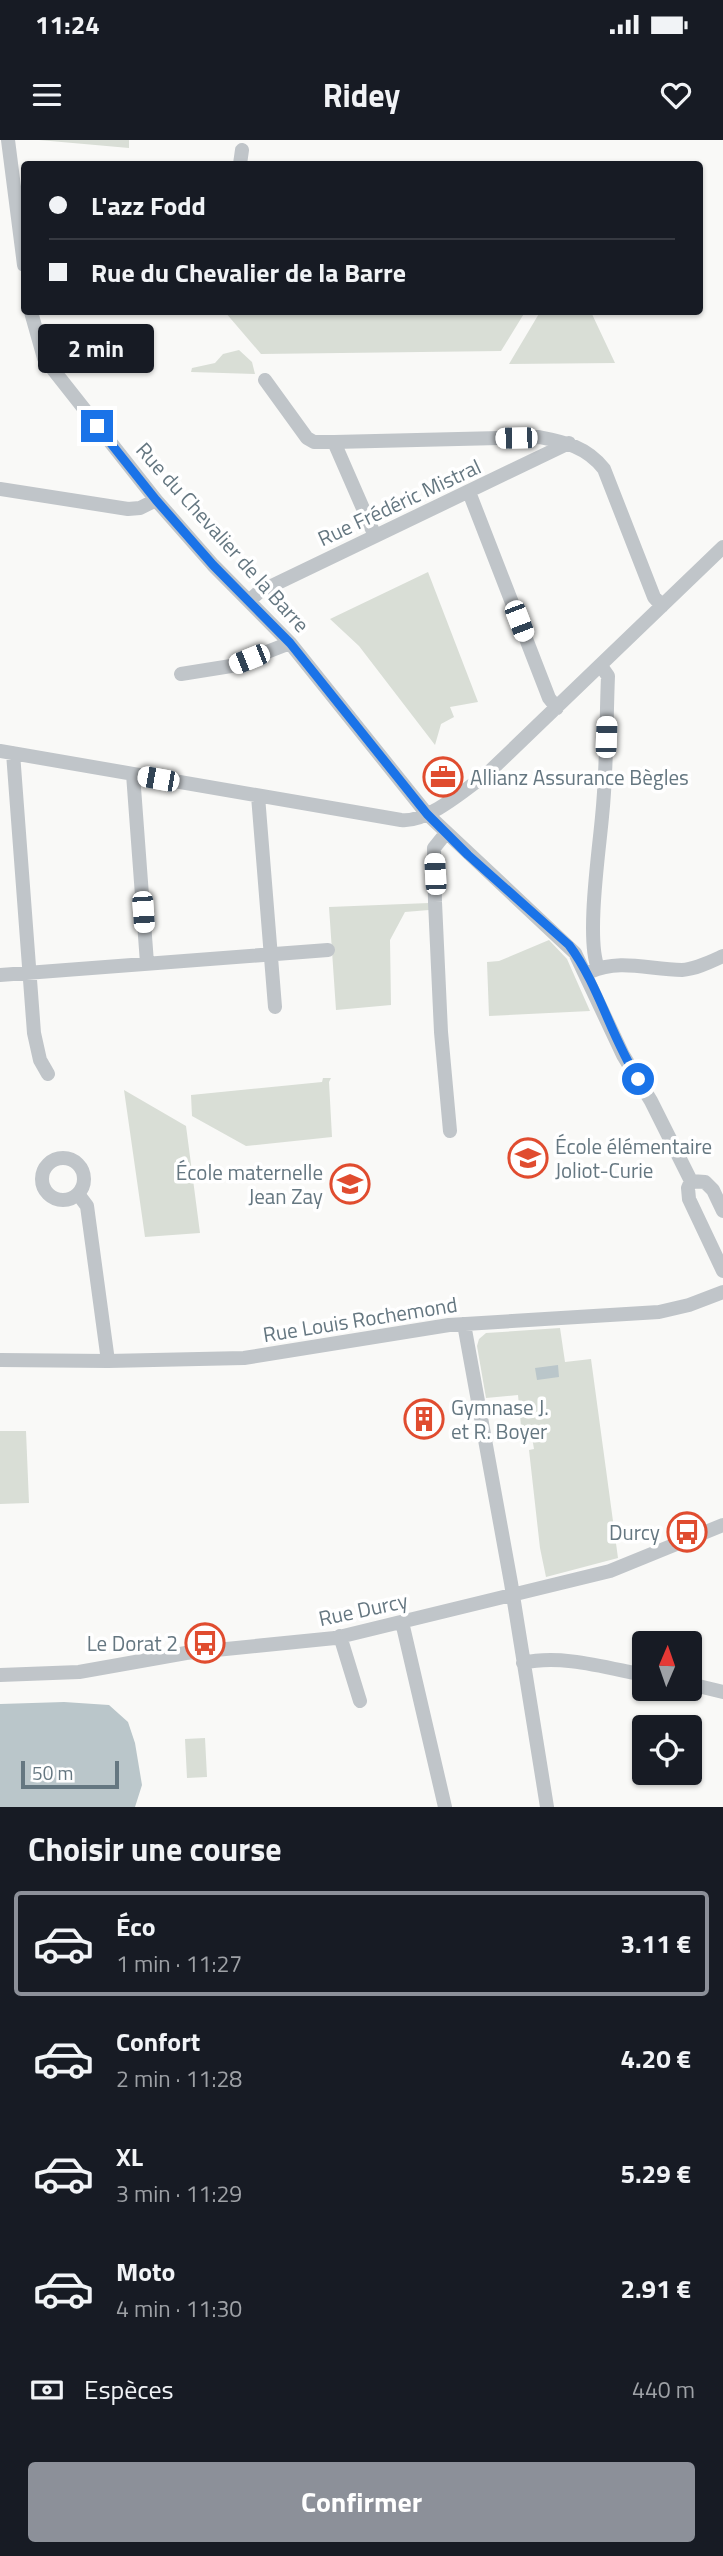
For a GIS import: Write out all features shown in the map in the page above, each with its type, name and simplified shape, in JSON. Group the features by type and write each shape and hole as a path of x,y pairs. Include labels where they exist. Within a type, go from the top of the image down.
{"street":[{"path":"8,140 19,181 21,213"},
{"name":"Rue du Chevalier de la Barre","path":"33,315 44,358 156,500 213,565 290,643 427,814 569,945 592,971"},
{"path":"265,380 307,438 314,442 539,437 569,443 596,459 604,469 654,597 662,606"},
{"path":"334,442 375,536"},
{"name":"Rue Frédéric Mistral","path":"249,601 259,592 569,443"},
{"path":"0,489 128,509 140,508 156,500"},
{"path":"469,492 549,698 557,708"},
{"path":"48,1074 40,1060 34,1033 7,752 401,820 414,820 488,773 723,547"},
{"path":"181,674 231,666 290,643"},
{"path":"601,666 608,676 592,971 623,1055 651,1101 691,1181 688,1188 689,1199 723,1270"},
{"path":"134,774 147,963"},
{"path":"258,796 275,1007"},
{"path":"446,832 435,848 435,902 441,1032 450,1131"},
{"path":"0,975 328,950"},
{"path":"592,971 614,964 682,970 695,968 723,956"},
{"path":"691,1181 705,1182 713,1189 723,1211"},
{"path":"78,1194 87,1206 108,1361"},
{"name":"Rue Louis Rochemond","path":"0,1360 244,1358 464,1324 659,1312 689,1306 723,1292"},
{"path":"464,1324 547,1807"},
{"name":"Rue Durcy","path":"0,1675 79,1672 161,1657 296,1644 341,1636 610,1572 723,1525"},
{"path":"402,1622 445,1807"},
{"path":"341,1636 360,1701"},
{"path":"523,1663 534,1660 572,1662 632,1673"},
{"path":"702,1687 723,1692"}],"shaded area":[{"path":"39,140 129,140 129,148"},
{"path":"228,315 523,315 501,351 261,354"},
{"path":"538,315 592,315 615,363 509,364"},
{"path":"239,350 252,362 255,374 191,372 192,368 215,363 223,354"},
{"path":"428,572 478,702 450,707 454,717 441,724 435,745 359,646 330,619"},
{"path":"429,903 429,910 405,912 390,940 391,1005 336,1010 329,907"},
{"path":"549,940 567,959 590,1011 489,1016 487,962 499,961"},
{"path":"323,1078 331,1078 332,1137 246,1146 192,1116 191,1095 322,1082"},
{"path":"124,1090 186,1126 200,1233 145,1237"},
{"path":"560,1328 565,1362 591,1359 618,1558 546,1577 529,1450 534,1449 530,1426 521,1426 518,1395 486,1398 477,1346 479,1339 486,1333"},
{"path":"558,1365 559,1377 537,1380 535,1368"},
{"path":"0,1431 26,1431 29,1503 0,1504"},
{"path":"64,1702 109,1705 128,1722 135,1743 142,1785 135,1807 0,1807 0,1704"},
{"path":"205,1738 207,1777 187,1778 185,1739"}],"place":[{"name":"Allianz Assurance Bègles","path":"443,777"},
{"name":"École élémentaire Joliot-Curie","path":"528,1158"},
{"name":"École maternelle Jean Zay","path":"350,1184"},
{"name":"Gymnase J. et R. Boyer","path":"424,1419"},
{"name":"Durcy","path":"687,1532"},
{"name":"Le Dorat 2","path":"205,1643"}],"route":[{"path":"97,426 156,500 213,565 290,643 427,814 468,855 569,945 580,961 623,1055 638,1079"}]}
